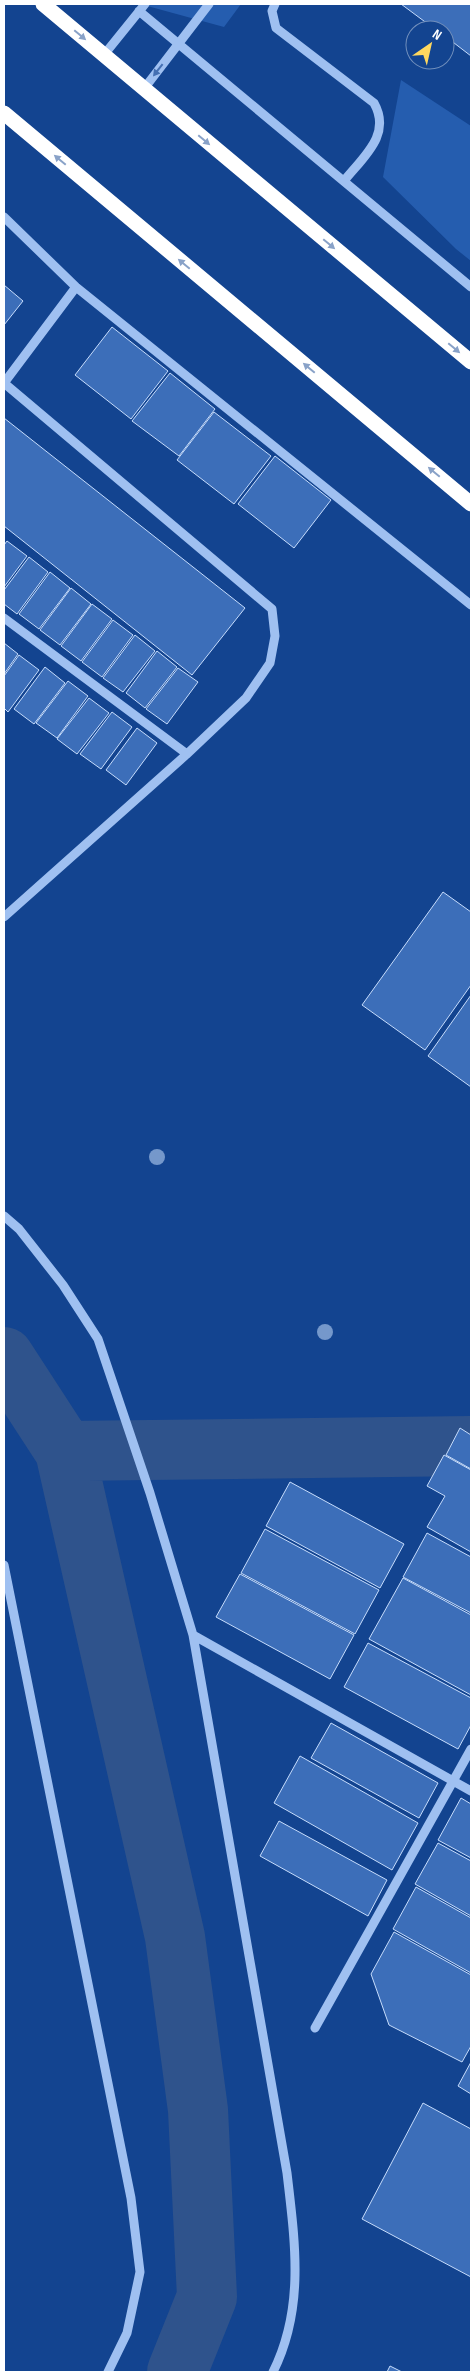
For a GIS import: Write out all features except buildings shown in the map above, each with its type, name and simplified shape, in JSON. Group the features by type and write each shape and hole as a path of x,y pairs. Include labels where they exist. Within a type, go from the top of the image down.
{"highway":[{"path":"43,4 143,90 471,362"},
{"path":"4,113 471,504"}],"street":[{"path":"143,90 209,4"},
{"path":"275,4 272,11 276,28 374,103 381,115 381,128 376,140 344,181"},
{"path":"103,56 142,8 178,44 471,287"},
{"path":"4,217 76,287 471,605"},
{"path":"4,917 187,754 246,698 270,663 275,636 272,609 4,383 76,287"},
{"path":"4,618 187,754"},
{"path":"4,1216 19,1229 63,1285 98,1339 150,1493 192,1636 287,2174 297,2257 293,2314 273,2372"},
{"path":"4,1565 131,2198 137,2244 140,2272 127,2333 108,2372"},
{"path":"192,1636 471,1791"},
{"path":"315,2028 471,1749"}],"shaded area":[{"path":"140,4 241,4 224,27"},
{"path":"401,80 471,126 471,261 456,249 383,177"}],"waterway":[{"path":"4,1357 65,1451 175,1937 198,2110 207,2297 177,2372"},
{"path":"65,1451 471,1446"}]}
